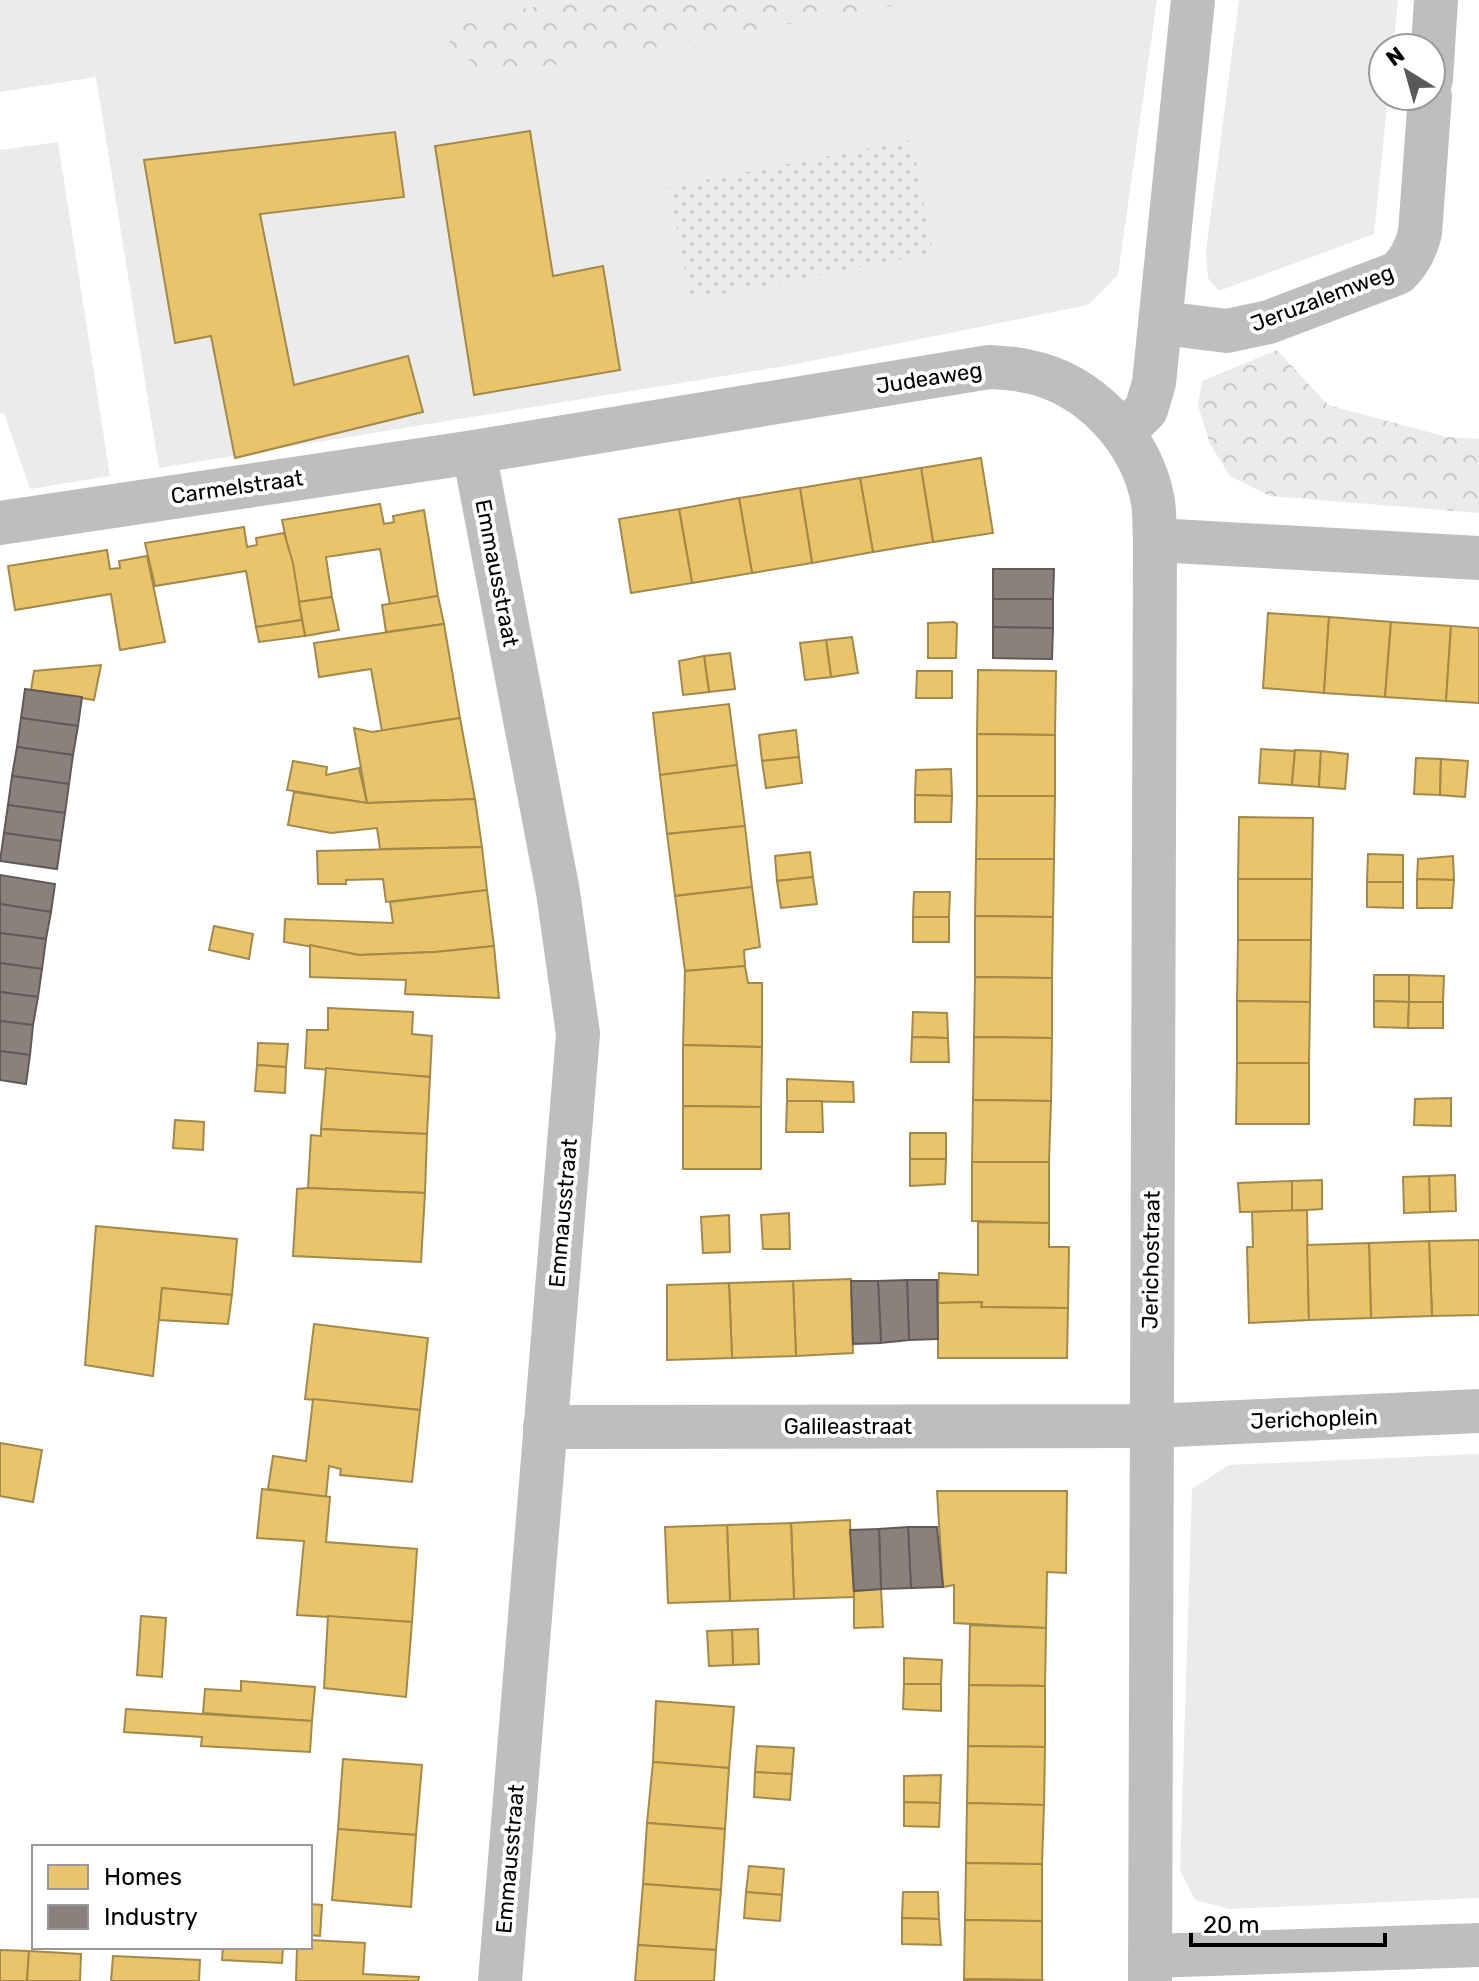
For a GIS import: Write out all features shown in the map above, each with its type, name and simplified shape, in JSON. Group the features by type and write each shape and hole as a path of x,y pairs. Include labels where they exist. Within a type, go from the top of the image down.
{"street":[{"path":"1123,432 1146,410 1154,383 1193,0"},
{"path":"1434,32 1436,0"},
{"name":"Jeruzalemweg","path":"1162,323 1227,331 1269,322 1398,273 1408,262 1420,233 1429,112"},
{"name":"Judeaweg","path":"474,452 989,367 1027,371 1064,384 1097,405 1123,432 1142,465 1153,502 1155,540"},
{"name":"Carmelstraat","path":"0,523 474,452"},
{"name":"Emmausstraat","path":"474,452 558,892 578,1034 500,1981"},
{"path":"1155,540 1479,558"},
{"name":"Jerichostraat","path":"1150,1968 1155,540"},
{"name":"Jerichoplein","path":"1150,1426 1479,1411"},
{"name":"Galileastraat","path":"545,1427 1150,1426"},
{"path":"1150,1968 1479,1945"}],"green space":[{"path":"0,0 573,0 461,20 451,27 500,75 924,0 1157,0 1118,275 1088,305 791,365 159,468 96,77 0,92"},
{"path":"573,0 924,0 500,75 476,67 450,43 451,27 460,20"},
{"path":"1239,0 1398,0 1395,32 1367,32 1367,112 1386,112 1374,234 1219,291 1208,278 1206,251"},
{"path":"912,140 933,253 691,300 669,187"},
{"path":"58,142 110,476 30,489 4,413 0,413 0,150"},
{"path":"1277,350 1328,405 1447,437 1479,439 1479,513 1270,496 1230,476 1210,444 1198,406 1202,381"},
{"path":"1479,1454 1479,1898 1229,1909 1195,1900 1180,1870 1192,1489 1229,1465"}],"building: Homes":[{"path":"530,131 553,276 603,266 620,370 474,395 435,146"},
{"path":"395,132 404,197 260,214 294,385 408,356 423,412 235,458 211,336 175,343 144,160"},
{"path":"981,458 993,533 933,542 921,468"},
{"path":"921,468 933,542 873,552 860,478"},
{"path":"860,478 873,552 812,563 800,488"},
{"path":"800,488 812,563 752,573 739,498"},
{"path":"739,498 752,573 692,583 679,509"},
{"path":"380,504 384,524 394,522 393,516 424,510 438,596 390,605 380,549 326,557 332,597 299,602 282,520"},
{"path":"679,509 692,583 631,593 619,519"},
{"path":"244,527 247,547 257,545 256,538 284,533 293,563 302,620 256,627 246,571 155,586 145,543"},
{"path":"107,550 110,569 120,568 119,561 147,556 165,642 120,650 111,594 15,610 8,566"},
{"path":"438,596 444,624 386,632 382,605"},
{"path":"332,597 339,630 305,636 299,602"},
{"path":"1268,613 1329,617 1324,693 1263,688"},
{"path":"1329,617 1391,622 1385,697 1324,693"},
{"path":"302,620 305,636 259,642 256,627"},
{"path":"1391,622 1451,626 1446,701 1385,697"},
{"path":"928,623 957,624 956,658 928,658"},
{"path":"444,624 460,718 382,731 371,669 319,677 314,643"},
{"path":"1451,626 1479,628 1479,703 1446,701"},
{"path":"852,637 858,673 831,677 826,640"},
{"path":"826,640 831,677 805,680 800,643"},
{"path":"730,653 735,689 709,692 704,656"},
{"path":"704,656 709,692 683,695 679,661"},
{"path":"101,665 94,700 31,690 34,671"},
{"path":"978,670 1056,671 1055,735 977,734"},
{"path":"917,671 952,671 952,698 916,698"},
{"path":"729,704 737,765 660,775 653,713"},
{"path":"460,718 475,799 367,803 354,728 372,732"},
{"path":"796,730 799,757 762,761 759,735"},
{"path":"977,734 1055,735 1055,796 977,796"},
{"path":"1261,749 1295,751 1292,785 1259,783"},
{"path":"1295,750 1321,751 1319,787 1292,785"},
{"path":"1321,751 1348,754 1345,789 1319,787"},
{"path":"799,757 802,783 766,788 762,761"},
{"path":"1416,758 1441,759 1440,795 1414,794"},
{"path":"1441,759 1468,761 1465,797 1440,795"},
{"path":"293,761 327,767 326,775 359,768 367,803 287,790"},
{"path":"737,765 745,826 667,834 660,775"},
{"path":"951,769 952,796 915,795 916,770"},
{"path":"294,792 367,803 475,799 482,847 380,849 377,828 331,833 288,825"},
{"path":"915,795 952,796 951,822 915,822"},
{"path":"977,796 1055,796 1054,859 976,859"},
{"path":"1239,817 1313,818 1312,879 1238,879"},
{"path":"745,826 752,887 675,896 667,834"},
{"path":"482,847 487,890 386,902 383,879 318,884 317,851"},
{"path":"810,852 813,877 777,881 775,856"},
{"path":"1368,854 1403,855 1403,882 1367,882"},
{"path":"1453,856 1454,880 1417,879 1418,859"},
{"path":"976,859 1054,859 1053,917 975,916"},
{"path":"813,877 817,904 781,908 777,881"},
{"path":"1238,879 1312,879 1311,940 1238,940"},
{"path":"1417,879 1454,880 1452,908 1417,908"},
{"path":"1367,882 1403,882 1403,908 1367,907"},
{"path":"752,887 760,947 744,950 745,966 685,971 675,896"},
{"path":"487,890 494,946 359,955 284,942 285,919 393,923 390,902"},
{"path":"914,892 950,892 949,917 913,917"},
{"path":"975,916 1053,917 1052,978 975,977"},
{"path":"913,917 949,917 949,942 913,942"},
{"path":"214,926 253,934 249,959 209,950"},
{"path":"1238,940 1311,940 1310,1002 1237,1001"},
{"path":"310,945 359,955 494,946 499,998 405,994 406,980 310,977"},
{"path":"745,966 748,983 762,983 762,1047 683,1045 685,971"},
{"path":"1374,975 1409,975 1409,1002 1374,1001"},
{"path":"1409,975 1444,976 1443,1002 1409,1002"},
{"path":"975,977 1052,978 1052,1038 974,1037"},
{"path":"1237,1001 1310,1002 1309,1063 1237,1063"},
{"path":"1374,1001 1409,1002 1408,1028 1374,1027"},
{"path":"1409,1002 1443,1002 1443,1028 1408,1028"},
{"path":"328,1008 413,1012 412,1034 432,1036 430,1077 305,1068 307,1030 328,1030"},
{"path":"913,1012 947,1013 948,1038 912,1037"},
{"path":"912,1037 948,1038 949,1062 911,1062"},
{"path":"974,1037 1052,1038 1051,1101 973,1100"},
{"path":"258,1043 288,1044 286,1067 257,1065"},
{"path":"683,1045 762,1047 761,1107 683,1106"},
{"path":"1237,1063 1309,1063 1309,1124 1236,1124"},
{"path":"257,1065 286,1067 285,1093 255,1091"},
{"path":"326,1068 430,1077 427,1134 321,1129"},
{"path":"787,1079 853,1082 854,1102 787,1101"},
{"path":"1451,1098 1451,1126 1414,1125 1415,1099"},
{"path":"973,1100 1051,1101 1049,1162 972,1162"},
{"path":"787,1101 822,1101 823,1132 786,1132"},
{"path":"683,1106 761,1107 761,1169 683,1169"},
{"path":"175,1120 204,1122 203,1150 173,1148"},
{"path":"321,1129 427,1134 425,1193 308,1188 311,1135 321,1136"},
{"path":"910,1133 946,1133 946,1159 910,1159"},
{"path":"910,1159 946,1159 945,1184 910,1186"},
{"path":"972,1162 1049,1162 1049,1223 972,1221"},
{"path":"1455,1175 1456,1211 1430,1212 1429,1176"},
{"path":"1429,1176 1430,1212 1404,1213 1403,1177"},
{"path":"1322,1180 1322,1209 1292,1211 1292,1181"},
{"path":"1292,1181 1292,1211 1240,1212 1238,1183"},
{"path":"297,1189 425,1193 421,1262 293,1256"},
{"path":"1307,1210 1309,1320 1249,1323 1247,1247 1253,1247 1252,1212"},
{"path":"789,1213 790,1249 763,1249 761,1215"},
{"path":"729,1215 730,1252 703,1253 701,1217"},
{"path":"978,1222 1049,1223 1049,1247 1069,1247 1068,1308 981,1307 982,1302 938,1303 939,1273 978,1275"},
{"path":"96,1226 237,1239 232,1295 162,1288 153,1376 85,1365"},
{"path":"1479,1240 1479,1315 1432,1316 1429,1241"},
{"path":"1429,1241 1432,1316 1371,1318 1369,1243"},
{"path":"1369,1243 1371,1318 1309,1320 1307,1245"},
{"path":"851,1279 853,1353 796,1356 793,1281"},
{"path":"793,1281 796,1356 732,1358 729,1283"},
{"path":"729,1283 732,1358 667,1360 667,1285"},
{"path":"162,1288 232,1295 228,1324 159,1320"},
{"path":"982,1302 981,1307 1068,1308 1067,1358 938,1358 938,1303"},
{"path":"314,1324 428,1338 420,1410 305,1399"},
{"path":"313,1399 420,1410 412,1482 340,1475 341,1469 329,1466 326,1497 268,1489 273,1456 306,1461"},
{"path":"0,1443 42,1450 33,1502 0,1496"},
{"path":"262,1489 330,1497 326,1542 417,1549 412,1622 297,1615 304,1541 257,1538"},
{"path":"937,1491 1067,1491 1066,1573 1047,1572 1046,1628 954,1623 954,1585 943,1587"},
{"path":"850,1520 854,1597 794,1599 791,1523"},
{"path":"791,1523 794,1599 730,1601 727,1525"},
{"path":"727,1525 730,1601 668,1603 665,1527"},
{"path":"881,1589 883,1627 854,1628 854,1591"},
{"path":"141,1616 166,1618 162,1677 137,1675"},
{"path":"328,1616 412,1622 406,1697 324,1688"},
{"path":"970,1625 1046,1628 1045,1686 969,1685"},
{"path":"758,1629 759,1664 733,1665 732,1630"},
{"path":"732,1630 733,1665 709,1666 707,1631"},
{"path":"904,1658 942,1660 941,1684 904,1684"},
{"path":"241,1681 315,1687 312,1721 203,1713 205,1689 241,1691"},
{"path":"904,1684 941,1684 941,1711 903,1709"},
{"path":"969,1685 1045,1686 1045,1747 968,1746"},
{"path":"656,1701 734,1707 729,1768 653,1762"},
{"path":"126,1709 312,1721 310,1752 201,1746 202,1737 124,1732"},
{"path":"757,1746 794,1748 792,1774 755,1772"},
{"path":"968,1746 1045,1747 1044,1805 967,1803"},
{"path":"343,1759 422,1765 416,1835 338,1829"},
{"path":"653,1762 729,1768 725,1829 647,1823"},
{"path":"755,1772 792,1774 790,1800 754,1797"},
{"path":"941,1775 940,1803 904,1802 904,1776"},
{"path":"904,1802 940,1803 939,1827 904,1826"},
{"path":"967,1803 1044,1805 1042,1864 966,1863"},
{"path":"647,1823 725,1829 721,1890 643,1884"},
{"path":"338,1829 416,1835 411,1907 332,1900"},
{"path":"966,1863 1042,1864 1042,1921 965,1920"},
{"path":"749,1866 784,1869 782,1895 746,1892"},
{"path":"643,1884 721,1890 716,1950 638,1945"},
{"path":"746,1892 782,1895 780,1921 744,1918"},
{"path":"903,1892 938,1892 939,1919 902,1918"},
{"path":"312,1904 322,1905 320,1936 312,1935"},
{"path":"902,1918 939,1919 941,1945 902,1944"},
{"path":"965,1920 1042,1921 1042,1980 964,1979"},
{"path":"312,1940 365,1943 363,1974 419,1977 418,1981 296,1981 297,1949 312,1949"},
{"path":"638,1945 716,1950 714,1981 635,1981"},
{"path":"223,1949 283,1949 282,1963 222,1960"},
{"path":"0,1950 29,1951 27,1981 0,1981"},
{"path":"29,1951 81,1954 80,1981 27,1981"},
{"path":"113,1956 200,1960 199,1981 111,1981"},
{"path":"964,1979 1042,1980 964,1981"}],"building: Industry":[{"path":"993,569 1054,569 1053,599 993,599"},
{"path":"993,599 1053,599 1053,628 993,627"},
{"path":"993,627 1053,628 1052,659 993,658"},
{"path":"25,689 82,697 78,726 21,718"},
{"path":"21,718 78,726 73,755 17,747"},
{"path":"17,747 73,755 69,784 12,776"},
{"path":"12,776 69,784 65,813 8,805"},
{"path":"8,805 65,813 61,841 4,833"},
{"path":"4,833 61,841 57,869 0,861"},
{"path":"0,875 55,884 51,912 0,904"},
{"path":"0,904 51,912 46,939 0,933"},
{"path":"0,933 46,939 42,969 0,963"},
{"path":"0,963 42,969 38,997 0,992"},
{"path":"0,992 38,997 33,1025 0,1021"},
{"path":"0,1021 33,1025 30,1055 0,1051"},
{"path":"0,1051 30,1055 26,1084 0,1080"},
{"path":"907,1280 937,1280 938,1339 909,1340"},
{"path":"907,1280 909,1340 881,1343 878,1281"},
{"path":"851,1281 878,1281 881,1343 853,1344"},
{"path":"908,1527 937,1527 943,1587 911,1588"},
{"path":"908,1527 911,1588 881,1589 879,1529"},
{"path":"879,1529 881,1589 854,1591 850,1530"}]}
